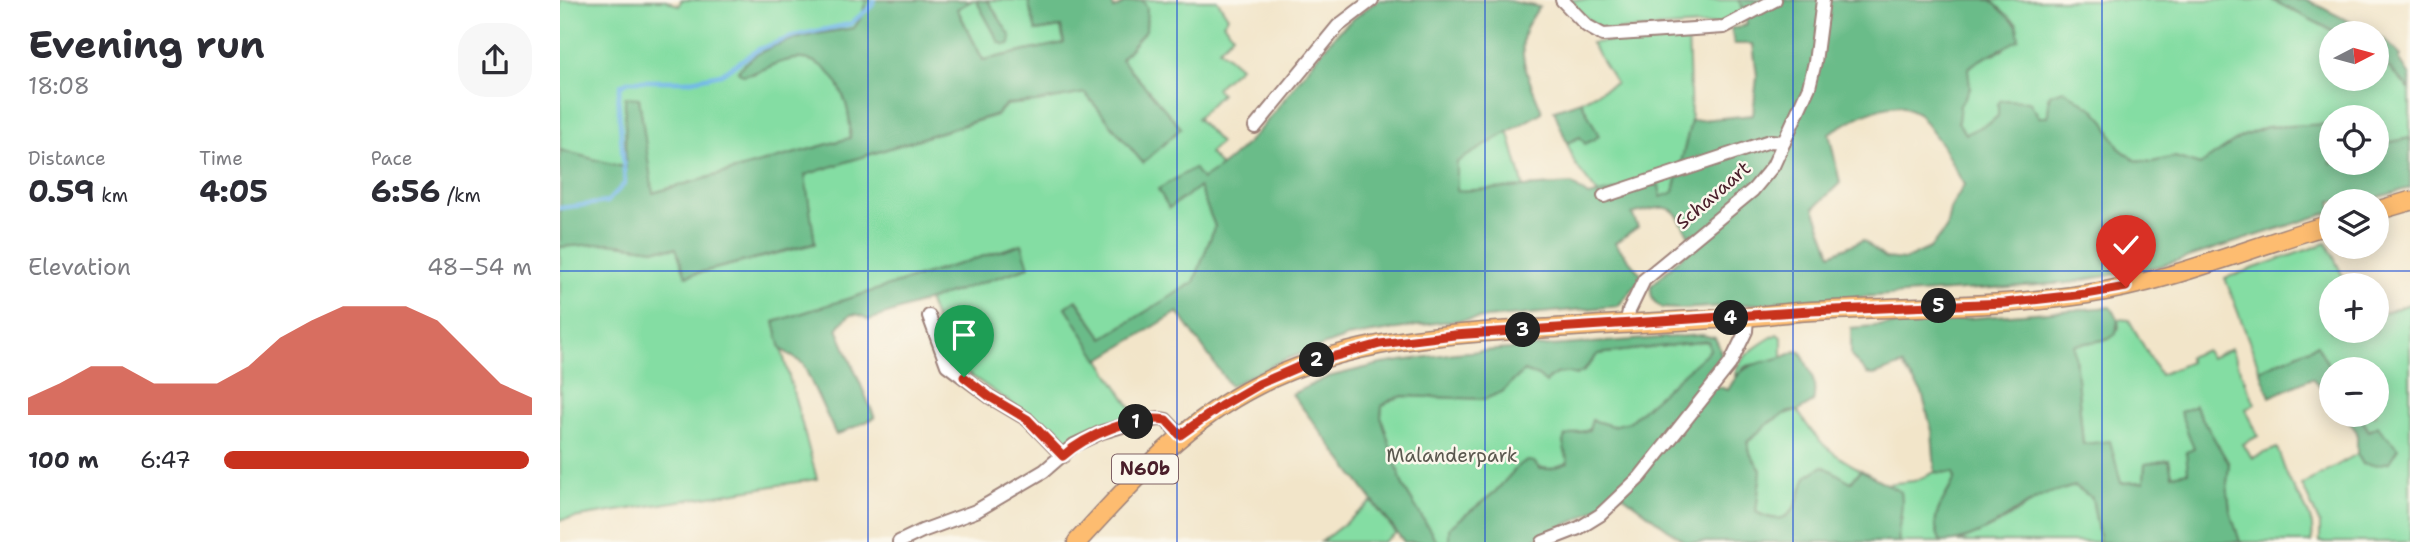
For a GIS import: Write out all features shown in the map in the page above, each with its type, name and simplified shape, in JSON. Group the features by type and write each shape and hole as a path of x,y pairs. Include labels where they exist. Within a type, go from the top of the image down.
{"main road":[{"path":"2389,207 2410,201"},
{"name":"N60b","path":"1077,542 1180,435 1221,406 1259,384 1340,353 1380,344 1454,335 1810,311 2005,303 2086,294 2155,279 2319,227"}],"street":[{"path":"1255,127 1338,26 1372,0"},
{"path":"1562,0 1587,26 1603,35 1724,27 1775,0"},
{"name":"Schavaart","path":"1626,324 1629,311 1644,280 1753,190 1773,166 1809,87 1823,0"},
{"path":"1604,196 1770,141 1784,142"},
{"path":"929,316 947,365 990,397 1027,419 1063,456"},
{"path":"1543,542 1578,528 1600,514 1640,477 1730,364 1746,331 1747,317"},
{"path":"899,542 976,512 1022,486 1074,446 1102,432 1151,418 1166,420 1180,435"}],"green space":[{"path":"560,0 666,0 679,6 681,0 866,0 862,16 854,28 816,34 760,53 753,74 794,59 813,61 824,68 833,77 845,100 850,138 652,193 639,98 625,98 626,168 560,150"},
{"path":"866,0 973,0 957,9 983,60 1064,43 1061,27 1036,31 1028,0 1111,0 1114,9 1125,3 1142,0 1147,7 1146,30 1121,59 1181,128 1143,163 1085,93 1036,102 1006,104 997,114 805,175 815,243 686,276 676,248 655,249 609,243 560,247 560,150 626,168 625,97 639,98 653,193 850,138 848,110 843,96 837,83 817,63 804,59 789,60 749,74 743,75 738,71 761,52 792,40 854,28 862,16"},
{"path":"976,0 999,42 1011,37 987,0 1028,0 1036,31 1061,27 1064,43 983,60 957,8"},
{"path":"976,0 988,1 1011,37 1010,44 999,42"},
{"path":"1142,0 1217,0 1228,17 1223,23 1233,35 1219,49 1240,67 1216,88 1221,94 1197,118 1220,143 1209,153 1222,168 1202,179 1194,168 1215,226 1194,282 1103,338 1077,300 1066,307 1137,417 1065,447 1037,421 953,363 928,300 1028,267 1021,245 774,322 817,479 560,520 560,247 609,243 655,249 676,248 686,276 815,244 804,175 997,115 1006,105 1085,93 1143,163 1181,128 1121,59 1146,30 1147,7"},
{"path":"1378,0 1505,0 1539,7 1525,31 1523,52 1527,72 1542,112 1457,162 1457,191 1572,184 1588,196 1649,184 1659,185 1661,197 1674,192 1691,121 1753,115 1757,76 1753,44 1734,44 1731,28 1747,24 1744,8 1738,0 1991,0 2017,25 2019,39 1968,68 1970,88 1960,105 1958,122 1966,134 1998,116 1998,104 2001,100 2029,101 2039,117 2047,117 2050,94 2064,90 2095,110 2104,120 2119,148 2135,160 2152,162 2175,157 2200,165 2241,137 2267,127 2319,125 2319,175 2389,175 2389,142 2410,138 2410,188 2389,194 2389,189 2319,189 2319,216 2160,266 2068,283 1680,309 1662,308 1656,304 1651,286 1694,245 1676,214 1666,208 1658,208 1632,214 1638,227 1615,243 1643,277 1618,306 1442,322 1347,337 1281,361 1230,386 1178,312 1099,360 1066,307 1076,300 1103,338 1194,282 1215,226 1199,187 1169,208 1158,189 1194,168 1202,179 1223,165 1260,129 1323,49 1354,18","holes":["1901,105 1918,113 1942,145 1964,185 1950,209 1946,229 1930,248 1904,260 1885,258 1863,240 1831,254 1814,208 1840,183 1829,133 1864,114"]},
{"path":"1566,0 1738,0 1745,12 1719,24 1602,31"},
{"path":"1991,0 2272,0 2319,24 2319,91 2389,91 2389,68 2410,90 2410,138 2389,142 2389,105 2319,105 2319,125 2266,127 2241,137 2200,165 2175,157 2152,162 2135,160 2119,148 2111,135 2048,98 2048,117 2039,117 2037,112 1998,104 1999,115 1966,134 1957,122 1960,105 1970,88 1967,68 1978,60 2003,50 2017,24"},
{"path":"2272,0 2307,0 2348,21 2319,21 2319,24"},
{"path":"1688,33 1691,121 1674,192 1661,198 1599,195 1575,164 1567,143 1580,137 1599,136 1581,101 1616,83 1591,43"},
{"path":"2389,44 2401,56 2399,59 2410,76 2410,90 2389,68"},
{"path":"1581,101 1599,136 1585,144 1580,137 1567,143 1554,110"},
{"path":"1508,130 1524,188 1456,191 1457,162"},
{"path":"1022,244 1029,267 869,320 855,314 844,320 837,329 875,418 836,435 803,364 781,349 774,322"},
{"path":"2319,246 2319,259 2335,259 2341,273 2319,273 2319,343 2389,343 2389,311 2410,304 2410,542 2320,542 2320,524 2302,485 2357,454 2363,464 2369,431 2366,427 2389,427 2389,357 2324,357 2316,345 2260,370 2225,278"},
{"path":"2110,307 2118,319 2116,334 2109,339 2074,345 2083,444 2110,441 2121,483 2144,482 2145,464 2169,460 2172,475 2188,472 2186,452 2194,449 2180,412 2195,406 2229,464 2227,484 2230,511 2240,542 2100,542 2092,498 2075,486 2038,498 1980,533 1955,541 1941,542 1937,533 1936,516 1955,478 1953,473 1935,472 1932,431 1922,393 1902,365 1874,375 1867,374 1851,356 1851,328"},
{"path":"2118,319 2129,320 2160,375 2190,362 2188,357 2206,350 2210,358 2231,349 2255,404 2246,409 2258,436 2243,444 2252,458 2277,448 2289,480 2310,517 2311,542 2240,542 2230,511 2227,484 2229,464 2195,406 2194,449 2189,472 2172,475 2169,460 2145,464 2144,482 2120,483 2083,444 2074,345 2109,339 2119,328"},
{"path":"1777,334 1782,338 1782,359 1746,366 1735,376 1736,369 1745,357"},
{"path":"1702,335 1715,338 1720,351 1721,362 1713,385 1728,390 1742,371 1750,366 1796,351 1801,352 1812,376 1813,402 1771,421 1747,442 1751,455 1761,470 1756,512 1778,519 1785,517 1796,505 1806,477 1823,466 1851,482 1861,470 1901,492 1899,542 1685,542 1621,494 1579,519 1527,542 1449,542 1449,528 1495,492 1520,464 1534,462 1540,469 1550,469 1568,463 1563,442 1565,436 1589,430 1592,420 1612,426 1629,422 1710,350 1708,341 1598,354 1582,372 1576,375 1559,373 1546,383 1538,376 1524,371 1502,392 1485,399 1403,396 1382,406 1381,417 1403,486 1437,542 1404,542 1292,394 1328,377 1381,364 1455,353"},
{"name":"Malanderpark","path":"1708,341 1711,350 1629,422 1612,426 1592,420 1589,430 1575,433 1563,442 1568,463 1550,469 1520,464 1495,492 1449,528 1449,542 1437,542 1403,486 1381,417 1382,406 1391,400 1403,396 1485,399 1502,392 1524,371 1547,375 1583,372 1598,354"},
{"path":"2317,345 2324,357 2319,357 2319,385 2312,378 2270,397 2260,370"},
{"path":"1798,411 1825,445 1861,470 1851,482 1830,470 1806,477 1791,512 1778,519 1768,517 1756,512 1761,470 1747,443 1776,418"},
{"path":"2353,427 2366,427 2369,431 2378,427 2398,448 2389,462 2363,464 2357,454 2357,432"},
{"path":"1935,472 1954,473 1955,478 1936,516 1937,533 1941,542 1899,542 1897,532 1902,518 1885,484 1914,481"},
{"path":"2075,486 2092,498 2100,542 1958,542 2000,523 2040,497"},
{"path":"1372,502 1396,533 1383,542 1321,542"}],"waterway":[{"path":"560,208 607,202 625,183 618,98 621,85 629,81 687,81 721,74 759,49 794,36 850,24 872,6 874,0"}],"route":[{"path":"964,377 990,397 1027,419 1063,456 1074,446 1102,432 1151,418 1166,420 1180,435 1221,406 1259,384 1303,365 1380,344 1454,335 1810,311 2005,303 2126,287"}]}
